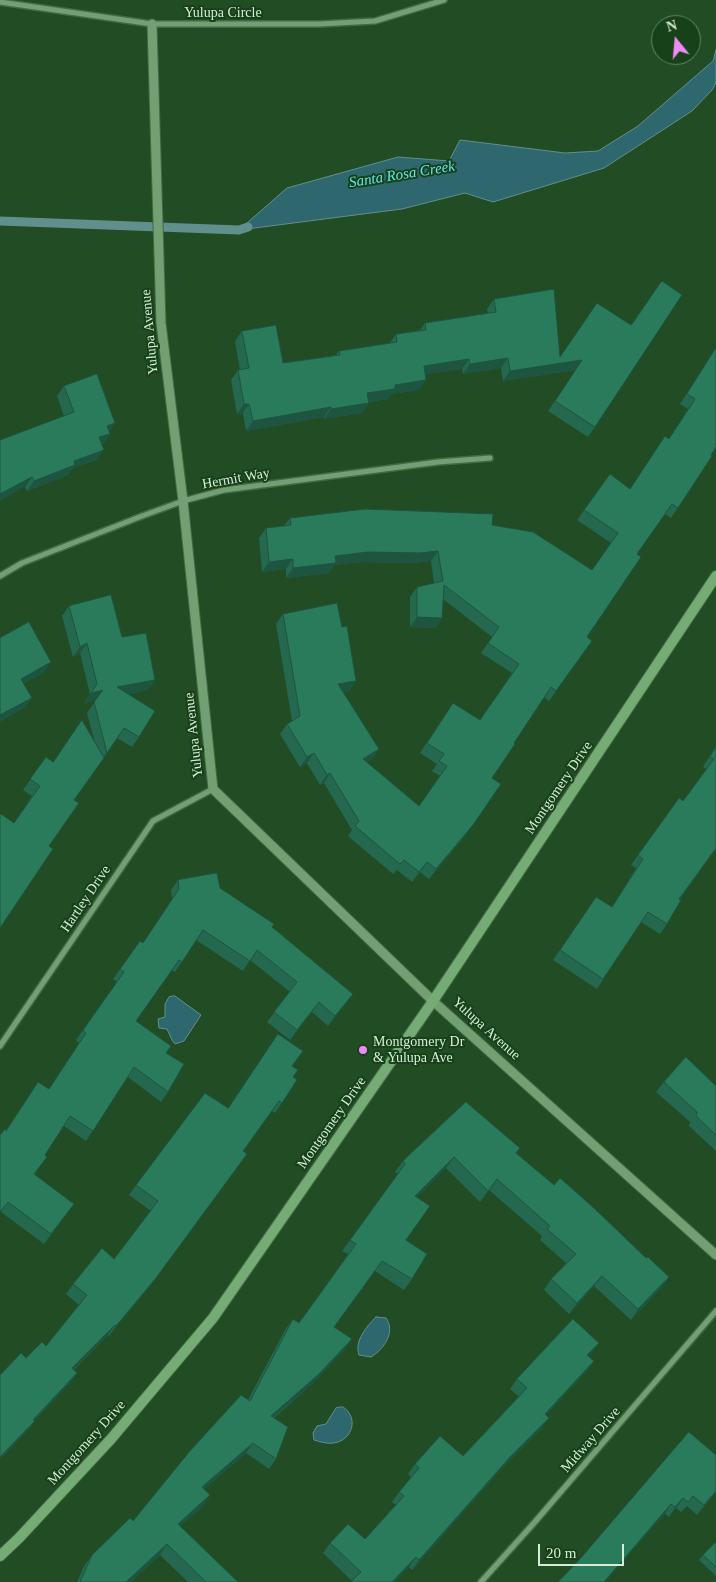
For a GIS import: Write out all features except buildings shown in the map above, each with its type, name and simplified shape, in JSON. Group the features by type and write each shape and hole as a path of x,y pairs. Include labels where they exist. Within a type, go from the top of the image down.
{"main road":[{"name":"Montgomery Drive","path":"0,1556 111,1439 213,1318 433,1000 716,576"}],"street":[{"name":"Yulupa Circle","path":"0,2 152,24 319,24 375,20 444,0"},
{"name":"Yulupa Avenue","path":"152,24 161,323 183,501 213,789 433,1000 716,1255"},
{"name":"Hermit Way","path":"0,576 22,563 183,501 224,490 438,462 490,458"},
{"name":"Hartley Drive","path":"0,1046 153,821 213,789"},
{"name":"Midway Drive","path":"481,1582 534,1524 716,1312"}],"water":[{"path":"716,50 716,83 712,90 692,111 604,168 493,202 465,193 402,209 239,230 287,188 398,157 449,161 460,140 565,153 598,151 638,126 713,61"},
{"path":"175,996 201,1015 184,1041 175,1044 167,1029 159,1028 158,1019 165,1017 165,1004 169,997"},
{"path":"376,1317 386,1318 389,1323 390,1329 387,1340 380,1350 371,1357 359,1355 358,1344 360,1339 365,1329"},
{"path":"343,1407 351,1416 352,1422 352,1428 346,1438 332,1443 314,1440 313,1433 317,1426 326,1424 336,1408"}],"waterway":[{"name":"Santa Rosa Creek","path":"0,221 239,230 248,227"}],"place":[{"name":"Montgomery Dr & Yulupa Ave","path":"363,1050"}]}
